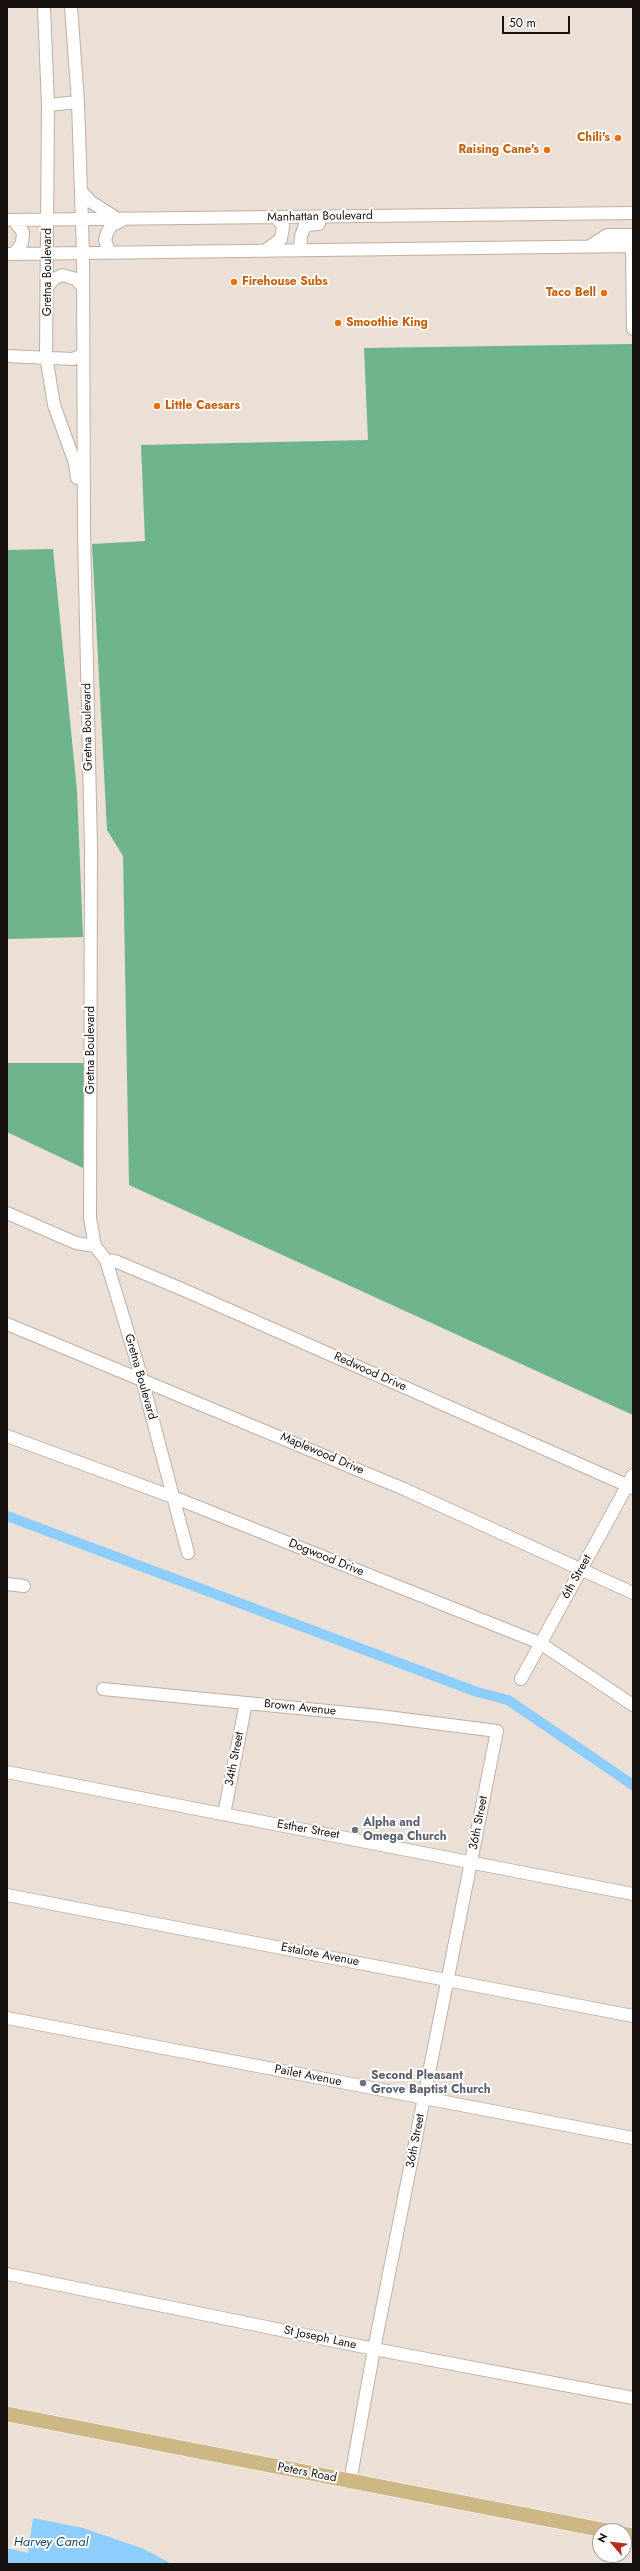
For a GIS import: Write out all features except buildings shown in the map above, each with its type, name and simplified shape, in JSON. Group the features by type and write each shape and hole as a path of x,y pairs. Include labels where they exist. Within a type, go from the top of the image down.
{"main road":[{"name":"Peters Road","path":"7,2414 592,2528"}],"street":[{"name":"Gretna Boulevard","path":"44,7 48,105 48,286 46,356 54,405 75,463 84,533"},
{"name":"Gretna Boulevard","path":"71,7 78,102 83,253 82,355 84,533 91,848 90,1218 95,1246 106,1260 142,1379 188,1553"},
{"path":"48,105 78,102"},
{"path":"81,191 91,202 121,221"},
{"name":"Manhattan Boulevard","path":"10,220 121,221 633,213"},
{"path":"300,250 300,236 305,226 343,223 349,217"},
{"path":"266,250 281,239 283,233 283,226 276,218"},
{"path":"10,220 23,232 22,243 10,254"},
{"path":"109,252 105,240 107,233 111,226 121,221"},
{"path":"10,254 590,246 607,235 633,242 632,329"},
{"path":"48,286 54,279 66,275 76,279 82,286"},
{"path":"7,356 46,356 73,359 82,355"},
{"path":"7,1213 76,1243 95,1246"},
{"name":"Redwood Drive","path":"106,1260 115,1261 184,1290 630,1487"},
{"name":"Maplewood Drive","path":"7,1324 404,1489 581,1570 633,1592"},
{"name":"Dogwood Drive","path":"7,1436 173,1497 540,1643 633,1705"},
{"name":"6th Street","path":"521,1679 581,1570 630,1487 633,1475"},
{"path":"7,1584 24,1586"},
{"name":"Brown Avenue","path":"103,1689 246,1703 497,1731"},
{"name":"34th Street","path":"224,1814 246,1703"},
{"name":"36th Street","path":"350,2482 374,2349 497,1731"},
{"name":"Esther Street","path":"7,1772 633,1894"},
{"name":"Estalote Avenue","path":"7,1894 633,2016"},
{"name":"Pailet Avenue","path":"7,2018 633,2138"},
{"name":"St Joseph Lane","path":"7,2274 374,2349 633,2398"}],"green space":[{"path":"633,344 633,1415 129,1185 123,856 107,830 92,544 145,541 141,445 368,440 364,348"},
{"path":"53,549 77,791 83,937 7,939 7,550"},
{"path":"7,1063 84,1063 83,1168 7,1132"}],"water":[{"name":"Harvey Canal","path":"33,2518 83,2528 144,2549 172,2564 7,2564 7,2548 28,2553"}],"waterway":[{"path":"7,1516 477,1692 508,1700 633,1785"}],"place":[{"name":"Chili's","path":"618,138"},
{"name":"Raising Cane's","path":"547,150"},
{"name":"Firehouse Subs","path":"234,282"},
{"name":"Taco Bell","path":"604,293"},
{"name":"Smoothie King","path":"338,323"},
{"name":"Little Caesars","path":"157,406"},
{"name":"Alpha and Omega Church","path":"355,1830"},
{"name":"Second Pleasant Grove Baptist Church","path":"363,2083"}]}
